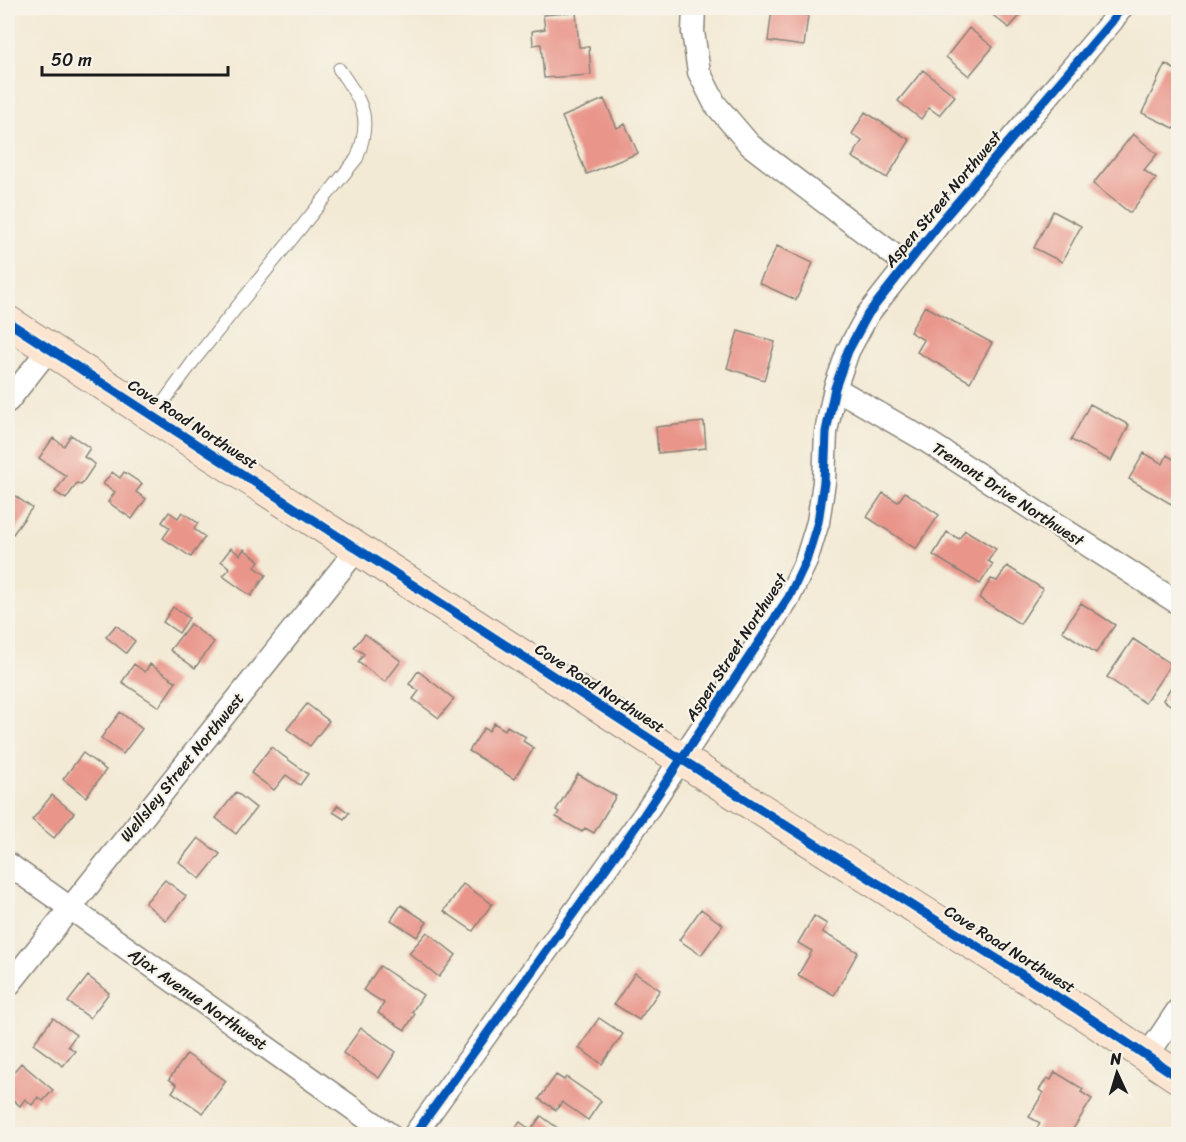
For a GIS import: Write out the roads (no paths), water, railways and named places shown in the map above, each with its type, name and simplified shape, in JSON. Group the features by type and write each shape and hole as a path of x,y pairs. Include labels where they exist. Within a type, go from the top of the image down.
{"main road":[{"name":"Cove Road Northwest","path":"8,322 681,759 1179,1077"}],"street":[{"path":"694,8 693,32 699,72 715,104 750,146 907,265"},
{"name":"Aspen Street Northwest","path":"415,1134 644,815 789,597 806,561 818,522 824,482 826,432 836,388 848,351 868,315 939,224 1121,8"},
{"path":"8,401 49,349"},
{"name":"Tremont Drive Northwest","path":"836,388 925,440 1179,603"},
{"name":"Wellsley Street Northwest","path":"8,986 358,548"},
{"name":"Ajax Avenue Northwest","path":"8,864 389,1134"},
{"path":"1148,1056 1179,1010"}],"lane":[{"path":"153,416 195,359 357,158 364,139 365,119 360,100 339,69"}]}
